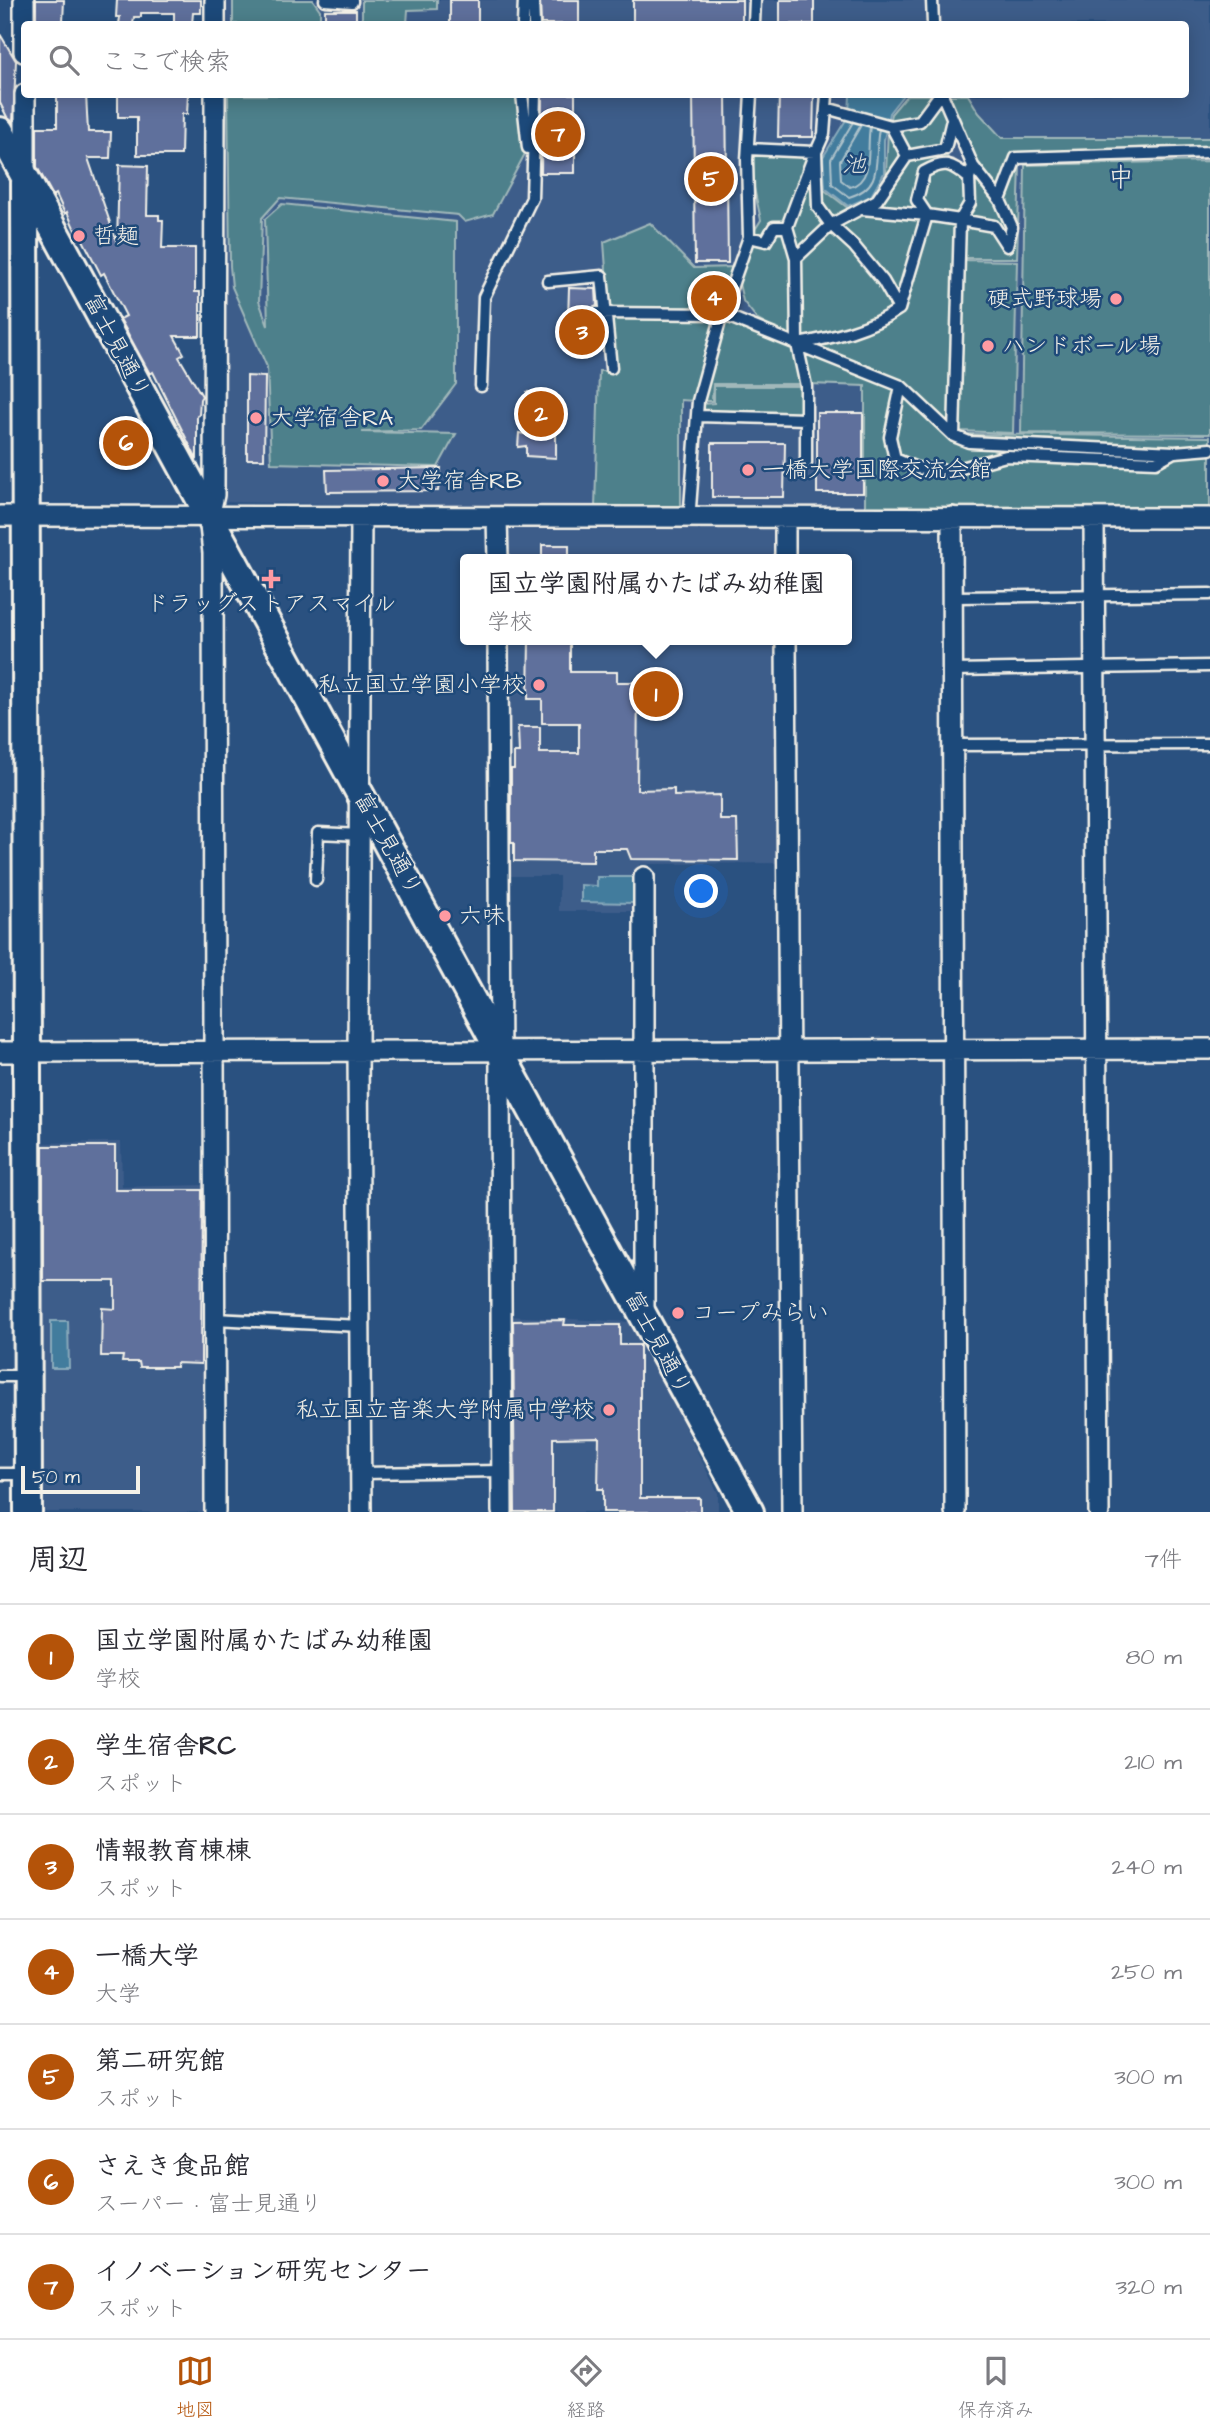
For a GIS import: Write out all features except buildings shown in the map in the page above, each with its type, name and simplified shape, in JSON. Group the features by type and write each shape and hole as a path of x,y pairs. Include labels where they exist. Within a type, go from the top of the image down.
{"street":[{"path":"24,0 24,21"},
{"path":"215,0 215,21"},
{"path":"25,98 25,177 13,516 27,1052 28,1512"},
{"path":"215,98 214,495 209,517 213,553 215,1512"},
{"name":"富士見通り","path":"0,131 750,1512"},
{"path":"13,516 1210,518"},
{"path":"360,1512 358,1051 361,517"},
{"path":"497,517 498,554"},
{"path":"953,517 955,1512"},
{"path":"785,518 785,554"},
{"path":"1094,518 1099,1512"},
{"path":"498,645 502,1512"},
{"path":"786,645 792,1512"},
{"path":"644,877 644,1317"},
{"path":"0,1052 1210,1049"}],"lane":[{"path":"325,0 352,0"},
{"path":"523,21 524,0"},
{"path":"533,0 534,21"},
{"path":"754,21 755,0"},
{"path":"932,0 933,21"},
{"path":"523,98 528,148"},
{"path":"481,386 484,297 532,198 535,98"},
{"path":"690,508 698,401 722,314 749,237 748,149 751,98"},
{"path":"827,98 824,134 816,152 818,207 883,281 899,309"},
{"path":"826,108 891,126 920,121 938,98"},
{"path":"862,209 927,215 994,226 1007,246 1012,227 1000,200 973,166 943,98"},
{"path":"952,120 945,149 953,165 969,178"},
{"path":"891,126 906,156"},
{"path":"748,149 816,152 787,228 796,258 797,344 806,386 806,463"},
{"path":"796,258 832,224 877,200 906,156 945,149"},
{"path":"1000,200 1016,158 1210,152"},
{"path":"927,215 917,201 923,172 938,164 953,165"},
{"path":"954,436 960,220 970,203 969,178 973,166"},
{"path":"797,344 855,329 886,318 899,309 927,215"},
{"path":"749,237 766,241 775,227 787,228"},
{"path":"548,281 602,276 601,313 611,368"},
{"path":"601,313 722,314 901,386 954,436 969,442 1175,452 1210,449"},
{"path":"901,386 890,437 895,459 916,468 950,471 1006,456 1156,461 1175,452"},
{"path":"697,416 806,419"},
{"path":"953,597 1210,594"},
{"path":"953,670 1210,666"},
{"path":"953,745 1210,744"},
{"path":"316,880 318,833 361,835"},
{"path":"213,1319 361,1326"},
{"path":"0,1376 28,1376"},
{"path":"360,1473 502,1471"},
{"path":"0,1474 28,1474"}],"shaded area":[{"path":"222,0 1210,0 1210,515 865,507 595,508 216,502 221,98 1189,98 1189,21 221,21"},
{"path":"781,526 781,554 502,554 502,527"},
{"path":"502,645 781,645 782,863 639,864 639,911 559,911 559,876 503,876"},
{"path":"121,1142 122,1187 208,1185 209,1512 35,1512 34,1143"},
{"path":"505,1316 632,1322 718,1493 718,1512 505,1512"}],"green space":[{"path":"233,0 313,0 320,10 320,21 233,21"},
{"path":"362,0 437,0 437,9 408,10 407,21 362,21"},
{"path":"228,98 522,98 528,148 493,214 465,222 458,215 280,198 262,218 259,301 268,326 265,219 282,204 456,222 456,384 421,430 362,432 456,434 438,467 271,463 267,367 232,287"},
{"path":"904,98 935,98 918,119 889,123 891,114"},
{"path":"943,98 950,120 944,147 908,153 894,126 920,123"},
{"path":"946,98 970,98 979,113 1002,138 1210,138 1210,149 1014,154 999,195 975,164"},
{"path":"888,128 904,155 876,199 832,222 821,206 818,152 822,153 823,189 848,208 872,197 886,174"},
{"path":"749,151 813,152 786,226 773,226 766,239 751,236 761,220 748,160"},
{"path":"945,151 950,163 921,172 915,200 923,213 869,207 908,158"},
{"path":"814,157 817,207 830,224 796,255 789,227"},
{"name":"硬式野球場","path":"1210,161 1210,434 1021,433 1025,165"},
{"path":"1016,165 1020,165 1017,258 961,258 961,222 992,228 1004,247 1014,226 1002,199"},
{"path":"939,167 953,168 966,179 968,202 958,217 928,213 919,200 926,173"},
{"path":"974,171 998,202 1010,227 1006,240 995,224 963,219"},
{"path":"862,211 924,217 898,304 835,225"},
{"path":"929,217 957,222 952,431 903,384 804,345 900,310"},
{"path":"650,223 694,268 736,267 720,311 609,311 604,242"},
{"path":"832,228 880,282 895,308 862,325 800,341 798,258"},
{"path":"786,229 793,257 795,341 758,320 743,301 737,275 750,240 766,244 776,230"},
{"name":"ハンドボール場","path":"962,260 1017,261 1013,433 959,431"},
{"path":"610,316 718,317 695,401 681,400 681,508 595,508 599,371 617,371"},
{"path":"724,317 793,345 801,384 713,384 712,401 701,401"},
{"path":"805,351 892,386 895,391 885,441 892,464 914,472 1007,459 1156,465 1178,454 1210,453 1210,515 865,507 865,386 810,384 802,353"},
{"path":"714,386 801,386 801,416 700,415 701,404 714,403"},
{"path":"903,393 944,434 968,447 1161,454 1154,458 1004,452 949,466 918,463 899,456 894,436"},
{"path":"960,434 1210,437 1210,446 1177,448 969,439"}],"water":[{"name":"池","path":"850,98 901,98 889,113 884,140 884,173 871,196 848,206 825,188 823,157 849,115"},
{"path":"597,877 633,877 633,903 581,902 581,885 597,886"},
{"path":"51,1321 68,1321 69,1368 51,1368"}],"place":[{"name":"イノベーション研究センター","path":"558,134"},
{"name":"第二研究館","path":"711,179"},
{"name":"哲麺","path":"79,236"},
{"name":"一橋大学","path":"714,298"},
{"name":"硬式野球場","path":"1116,299"},
{"name":"情報教育棟棟","path":"582,332"},
{"name":"ハンドボール場","path":"988,346"},
{"name":"学生宿舎RC","path":"541,414"},
{"name":"大学宿舎RA","path":"256,418"},
{"name":"さえき食品館","path":"126,443"},
{"name":"一橋大学国際交流会館","path":"748,470"},
{"name":"大学宿舎RB","path":"383,481"},
{"name":"ドラッグストアスマイル","path":"271,579"},
{"name":"私立国立学園小学校","path":"539,685"},
{"name":"国立学園附属かたばみ幼稚園","path":"656,694"},
{"name":"六味","path":"445,916"},
{"name":"コープみらい","path":"678,1313"},
{"name":"私立国立音楽大学附属中学校","path":"609,1410"}],"district":[{"name":"中","path":"1121,178"}]}
